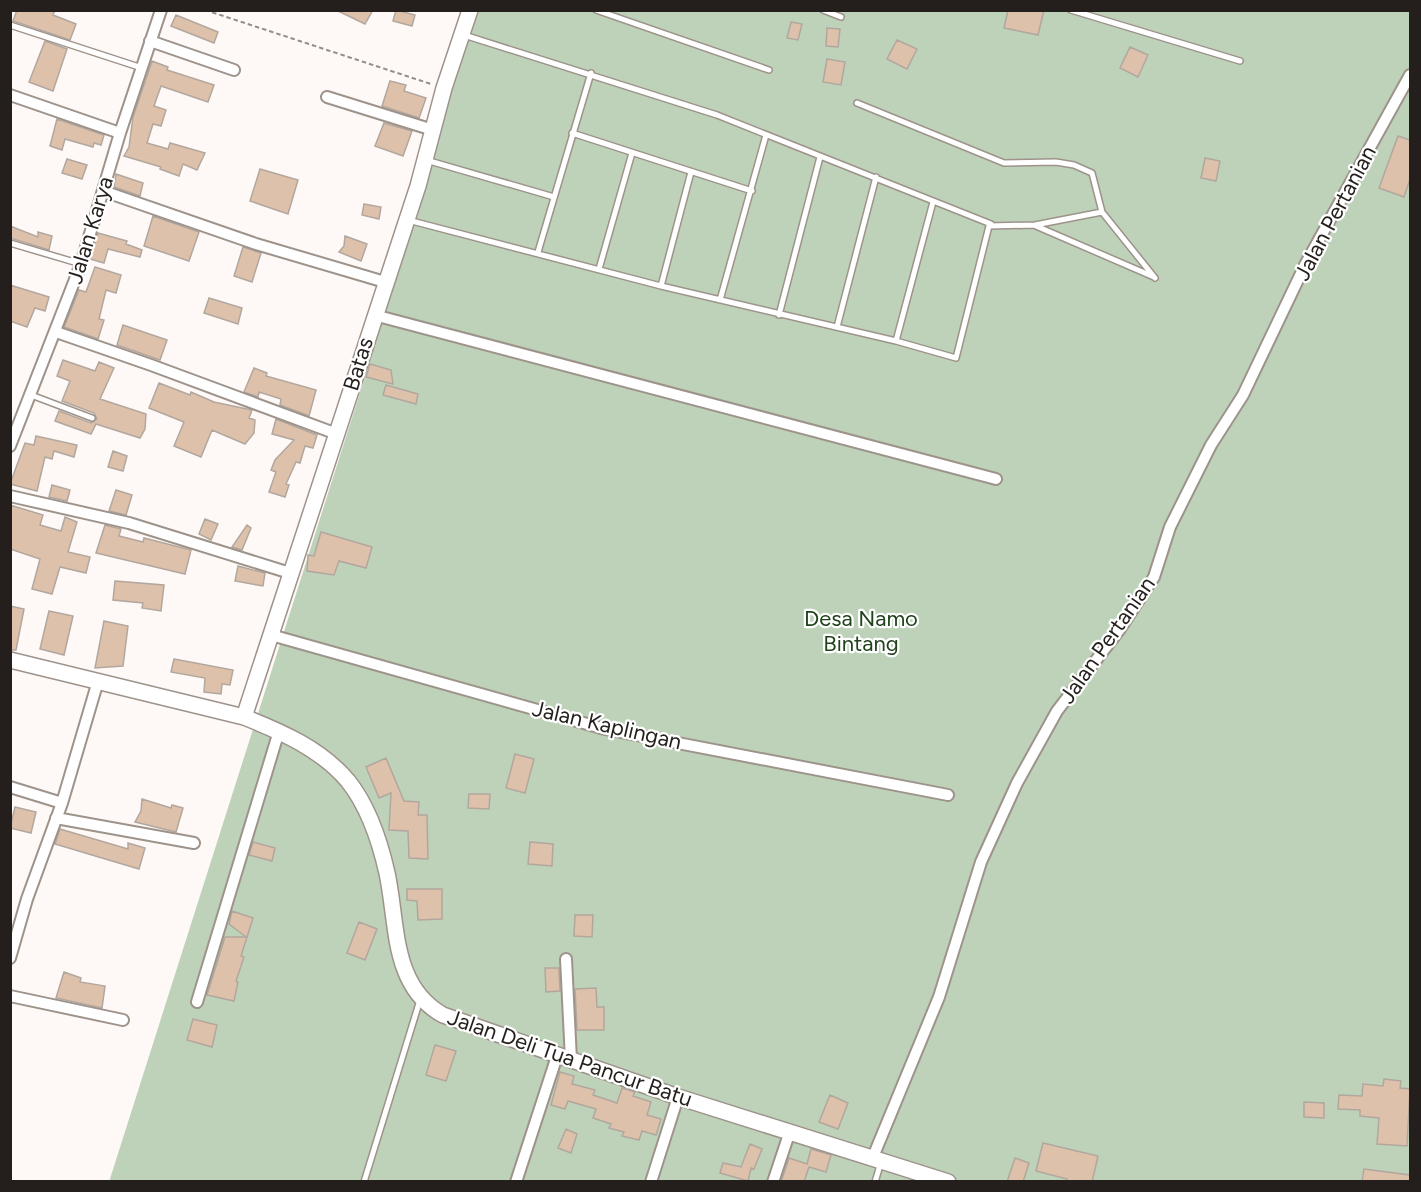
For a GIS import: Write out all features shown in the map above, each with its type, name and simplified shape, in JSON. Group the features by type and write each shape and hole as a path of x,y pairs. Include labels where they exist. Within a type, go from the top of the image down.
{"main road":[{"name":"Batas","path":"244,717 425,160 444,88 470,10"},
{"name":"Jalan Deli Tua Pancur Batu","path":"10,660 244,717 279,731 315,752 336,769 348,782 369,817 379,841 387,873 401,958 420,998 434,1010 458,1022 564,1058 948,1182"}],"street":[{"name":"Jalan Karya","path":"10,446 81,264 120,133 161,10"},
{"path":"150,41 234,70"},
{"name":"Jalan Pertanian","path":"878,1159 939,998 981,862 1017,783 1057,711 1120,629 1154,578 1170,527 1211,445 1243,395 1305,265 1410,75"},
{"path":"10,95 120,133"},
{"path":"327,97 433,130"},
{"path":"103,191 256,244 385,282"},
{"path":"374,315 996,480"},
{"path":"56,332 151,364 337,434"},
{"path":"10,496 129,523 290,573"},
{"name":"Jalan Kaplingan","path":"271,635 604,729 948,795"},
{"path":"10,958 27,899 62,803 98,681"},
{"path":"197,1002 279,731"},
{"path":"10,787 62,803"},
{"path":"56,818 194,843"},
{"path":"516,1182 564,1058 566,959"},
{"path":"10,996 123,1020"},
{"path":"651,1182 678,1096"},
{"path":"773,1182 790,1131"}],"lane":[{"path":"596,10 769,70"},
{"path":"823,10 841,17"},
{"path":"1071,10 1240,61"},
{"path":"10,25 142,68"},
{"path":"406,219 661,286 779,315 896,340 956,358 991,224 717,115 591,73 462,34"},
{"path":"538,252 591,73"},
{"path":"857,103 1004,163 1056,162 1074,165 1092,173 1102,212 1155,278 1035,225"},
{"path":"572,134 752,191"},
{"path":"720,300 766,135"},
{"path":"599,269 632,153"},
{"path":"779,315 820,156"},
{"path":"425,160 554,197"},
{"path":"661,286 691,172"},
{"path":"837,327 876,177"},
{"path":"896,340 933,202"},
{"path":"989,226 1035,225 1102,212"},
{"path":"10,243 81,264"},
{"path":"31,395 92,418"},
{"path":"364,1182 420,998"},
{"path":"875,1182 878,1159"}],"path":[{"path":"205,10 444,88"}],"green space":[{"name":"Desa Namo Bintang","path":"475,11 1410,11 1410,1181 109,1182 365,377"}],"building":[{"path":"17,10 55,10 53,15 76,24 70,40 13,21"},
{"path":"336,10 373,10 365,24"},
{"path":"396,10 415,15 412,26 393,21"},
{"path":"1008,10 1044,10 1038,35 1004,28"},
{"path":"176,15 218,32 214,43 171,26"},
{"path":"791,22 802,24 798,40 787,38"},
{"path":"827,28 840,29 838,47 826,46"},
{"path":"897,40 917,49 907,69 887,59"},
{"path":"45,41 67,49 53,91 29,82"},
{"path":"1130,47 1148,55 1138,77 1120,68"},
{"path":"827,59 845,62 841,85 823,82"},
{"path":"152,61 168,67 167,70 214,85 208,102 161,86 154,106 166,110 161,126 153,124 147,143 168,149 170,143 205,153 197,170 183,164 179,176 160,169 161,167 124,156 129,147 133,117"},
{"path":"390,81 406,85 404,91 426,98 419,118 382,106"},
{"path":"57,119 104,135 101,145 94,143 93,147 65,139 62,150 50,146"},
{"path":"384,123 412,131 403,156 375,146"},
{"path":"1398,136 1410,140 1410,179 1404,197 1379,188"},
{"path":"1205,158 1220,161 1216,181 1201,178"},
{"path":"67,159 87,165 82,179 62,173"},
{"path":"260,169 298,180 288,214 250,201"},
{"path":"116,174 143,183 140,196 114,187"},
{"path":"364,204 381,207 379,219 362,215"},
{"path":"153,216 199,232 189,261 144,246"},
{"path":"10,226 38,237 38,232 52,236 49,250 10,238"},
{"path":"98,233 127,241 126,244 142,250 140,257 108,249 104,263 90,259"},
{"path":"345,236 367,244 361,261 339,252 344,246"},
{"path":"243,247 261,253 252,282 234,276"},
{"path":"95,267 121,275 116,293 106,290 99,319 104,320 98,339 64,327 79,290 86,292"},
{"path":"10,285 49,297 45,311 35,308 27,327 10,321"},
{"path":"209,298 242,308 238,324 204,313"},
{"path":"123,325 167,340 160,360 117,345"},
{"path":"63,360 95,371 99,362 114,368 100,399 146,414 145,429 140,438 96,424 91,434 55,421 59,411 91,423 97,419 94,413 62,401 70,381 57,376"},
{"path":"370,364 391,370 393,384 366,377"},
{"path":"254,368 267,373 266,376 316,390 309,416 280,405 281,399 259,392 258,397 244,392"},
{"path":"159,383 190,395 191,392 214,402 252,410 249,418 255,420 254,433 245,444 212,430 201,457 174,446 184,422 149,408"},
{"path":"386,385 418,394 416,404 383,395"},
{"path":"276,419 317,435 313,448 305,446 300,463 296,462 286,484 289,485 285,497 269,492 276,472 271,470 275,460 294,440 272,434"},
{"path":"36,436 77,445 74,457 54,451 52,459 45,457 37,491 10,484 25,443 34,445"},
{"path":"113,451 127,456 123,471 108,467"},
{"path":"52,485 70,490 67,501 49,497"},
{"path":"116,490 132,495 126,515 109,511"},
{"path":"10,505 43,515 40,525 61,531 65,517 77,522 68,552 90,557 86,573 60,567 52,594 32,589 40,559 10,549"},
{"path":"205,519 218,524 211,540 199,534"},
{"path":"105,525 121,529 119,536 143,542 144,538 191,550 185,574 96,553"},
{"path":"247,525 251,528 242,550 232,547"},
{"path":"321,532 372,547 366,568 339,561 334,575 307,571 308,555 314,556"},
{"path":"238,566 265,573 263,586 235,581"},
{"path":"115,581 164,585 161,611 142,608 143,603 113,600"},
{"path":"10,606 24,609 16,650 10,650"},
{"path":"49,611 73,616 64,655 40,649"},
{"path":"104,621 128,626 123,666 95,668"},
{"path":"174,659 233,670 230,685 222,684 221,694 204,692 205,678 171,672"},
{"path":"515,754 534,759 525,793 506,788"},
{"path":"386,758 404,801 419,802 418,815 427,815 428,859 409,858 408,831 389,830 391,793 379,798 366,767"},
{"path":"469,794 490,794 489,809 468,808"},
{"path":"142,799 171,808 172,805 183,808 176,832 135,822 141,811"},
{"path":"15,807 36,812 31,833 10,828"},
{"path":"60,829 128,849 128,843 145,848 139,869 55,844"},
{"path":"253,842 275,848 272,861 249,855"},
{"path":"530,842 553,844 552,866 528,864"},
{"path":"407,889 442,889 442,919 418,920 417,901 407,900"},
{"path":"232,911 253,918 241,956 244,957 236,981 238,982 234,1001 207,995 225,937 246,937 229,924"},
{"path":"575,915 593,915 592,937 574,936"},
{"path":"359,922 377,929 365,960 347,953"},
{"path":"545,968 559,968 560,991 546,992"},
{"path":"64,972 81,978 80,982 105,986 102,1008 56,998"},
{"path":"596,988 597,1007 604,1007 604,1030 577,1030 575,989"},
{"path":"193,1019 217,1025 212,1047 187,1040"},
{"path":"435,1045 456,1051 446,1081 426,1075"},
{"path":"560,1072 574,1076 572,1084 595,1090 593,1095 617,1103 622,1088 635,1092 633,1096 651,1102 647,1115 661,1119 656,1135 642,1131 639,1140 622,1136 624,1132 609,1128 611,1124 593,1118 596,1109 568,1101 565,1109 551,1105"},
{"path":"1384,1079 1401,1081 1400,1088 1410,1089 1407,1146 1377,1144 1379,1118 1360,1116 1360,1110 1338,1109 1339,1095 1362,1096 1363,1084 1383,1086"},
{"path":"830,1095 848,1103 838,1129 819,1122"},
{"path":"1304,1102 1324,1103 1324,1118 1304,1117"},
{"path":"566,1129 577,1134 571,1153 558,1148"},
{"path":"1043,1143 1098,1156 1092,1182 1066,1182 1067,1179 1036,1171"},
{"path":"750,1144 762,1149 754,1169 751,1168 748,1181 720,1173 723,1163 741,1167"},
{"path":"811,1149 831,1155 826,1172 809,1167 804,1182 781,1182 789,1158 807,1164"},
{"path":"1015,1158 1029,1163 1023,1182 1007,1182"},
{"path":"1364,1169 1410,1175 1410,1182 1362,1182"}]}
